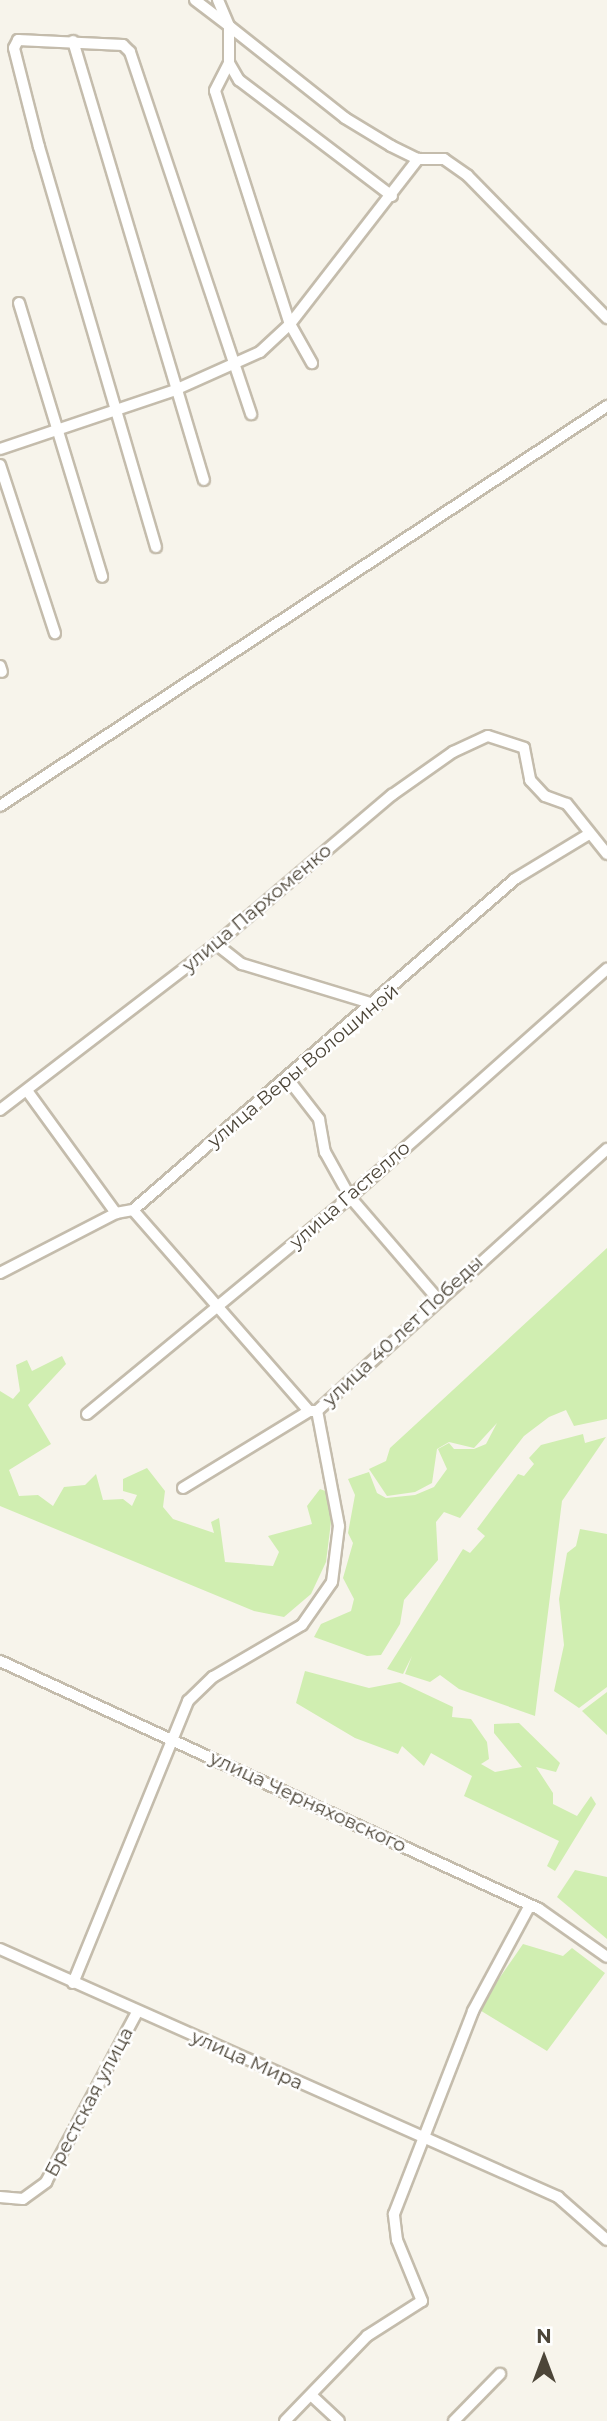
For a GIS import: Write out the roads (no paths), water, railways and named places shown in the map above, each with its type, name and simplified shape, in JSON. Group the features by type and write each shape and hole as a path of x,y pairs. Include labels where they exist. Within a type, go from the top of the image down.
{"street":[{"path":"195,0 345,118 418,159 444,159 468,176 607,318"},
{"path":"218,0 229,26 229,63 215,90 290,324 312,363"},
{"path":"156,547 14,48 18,40 73,41 122,46 130,52 187,212 232,366 251,414"},
{"path":"73,41 204,480"},
{"path":"229,63 239,80 392,197"},
{"path":"0,449 175,390 260,352 290,324 392,197 418,159"},
{"path":"19,303 102,577"},
{"path":"0,806 607,406"},
{"path":"0,465 55,633"},
{"name":"улица Пархоменко","path":"0,1110 28,1092 216,944 453,752 488,736 524,748 530,780 545,796 567,804 589,834"},
{"path":"589,834 607,854"},
{"name":"улица Веры Волошиной","path":"0,1273 116,1213 133,1210 377,1005 515,880 589,834"},
{"path":"216,944 242,964 377,1005"},
{"name":"улица Гастелло","path":"87,1414 350,1197 607,969"},
{"path":"288,1080 319,1119 325,1152 350,1197 437,1298"},
{"path":"28,1092 116,1213"},
{"name":"улица 40 лет Победы","path":"172,1740 188,1701 205,1685 302,1625 332,1582 339,1526 313,1411 607,1149"},
{"path":"133,1210 313,1411 183,1488"},
{"name":"улица Черняховского","path":"0,1661 530,1905 568,1924 607,1957"},
{"path":"73,1983 172,1740"},
{"path":"285,2421 358,2343 422,2301 393,2224 421,2136 473,2011 530,1905"},
{"name":"улица Мира","path":"0,1949 558,2197 607,2240"},
{"name":"Брестская улица","path":"0,2197 23,2199 46,2182 137,2012"},
{"path":"454,2421 500,2374"},
{"path":"311,2395 339,2421"}]}
